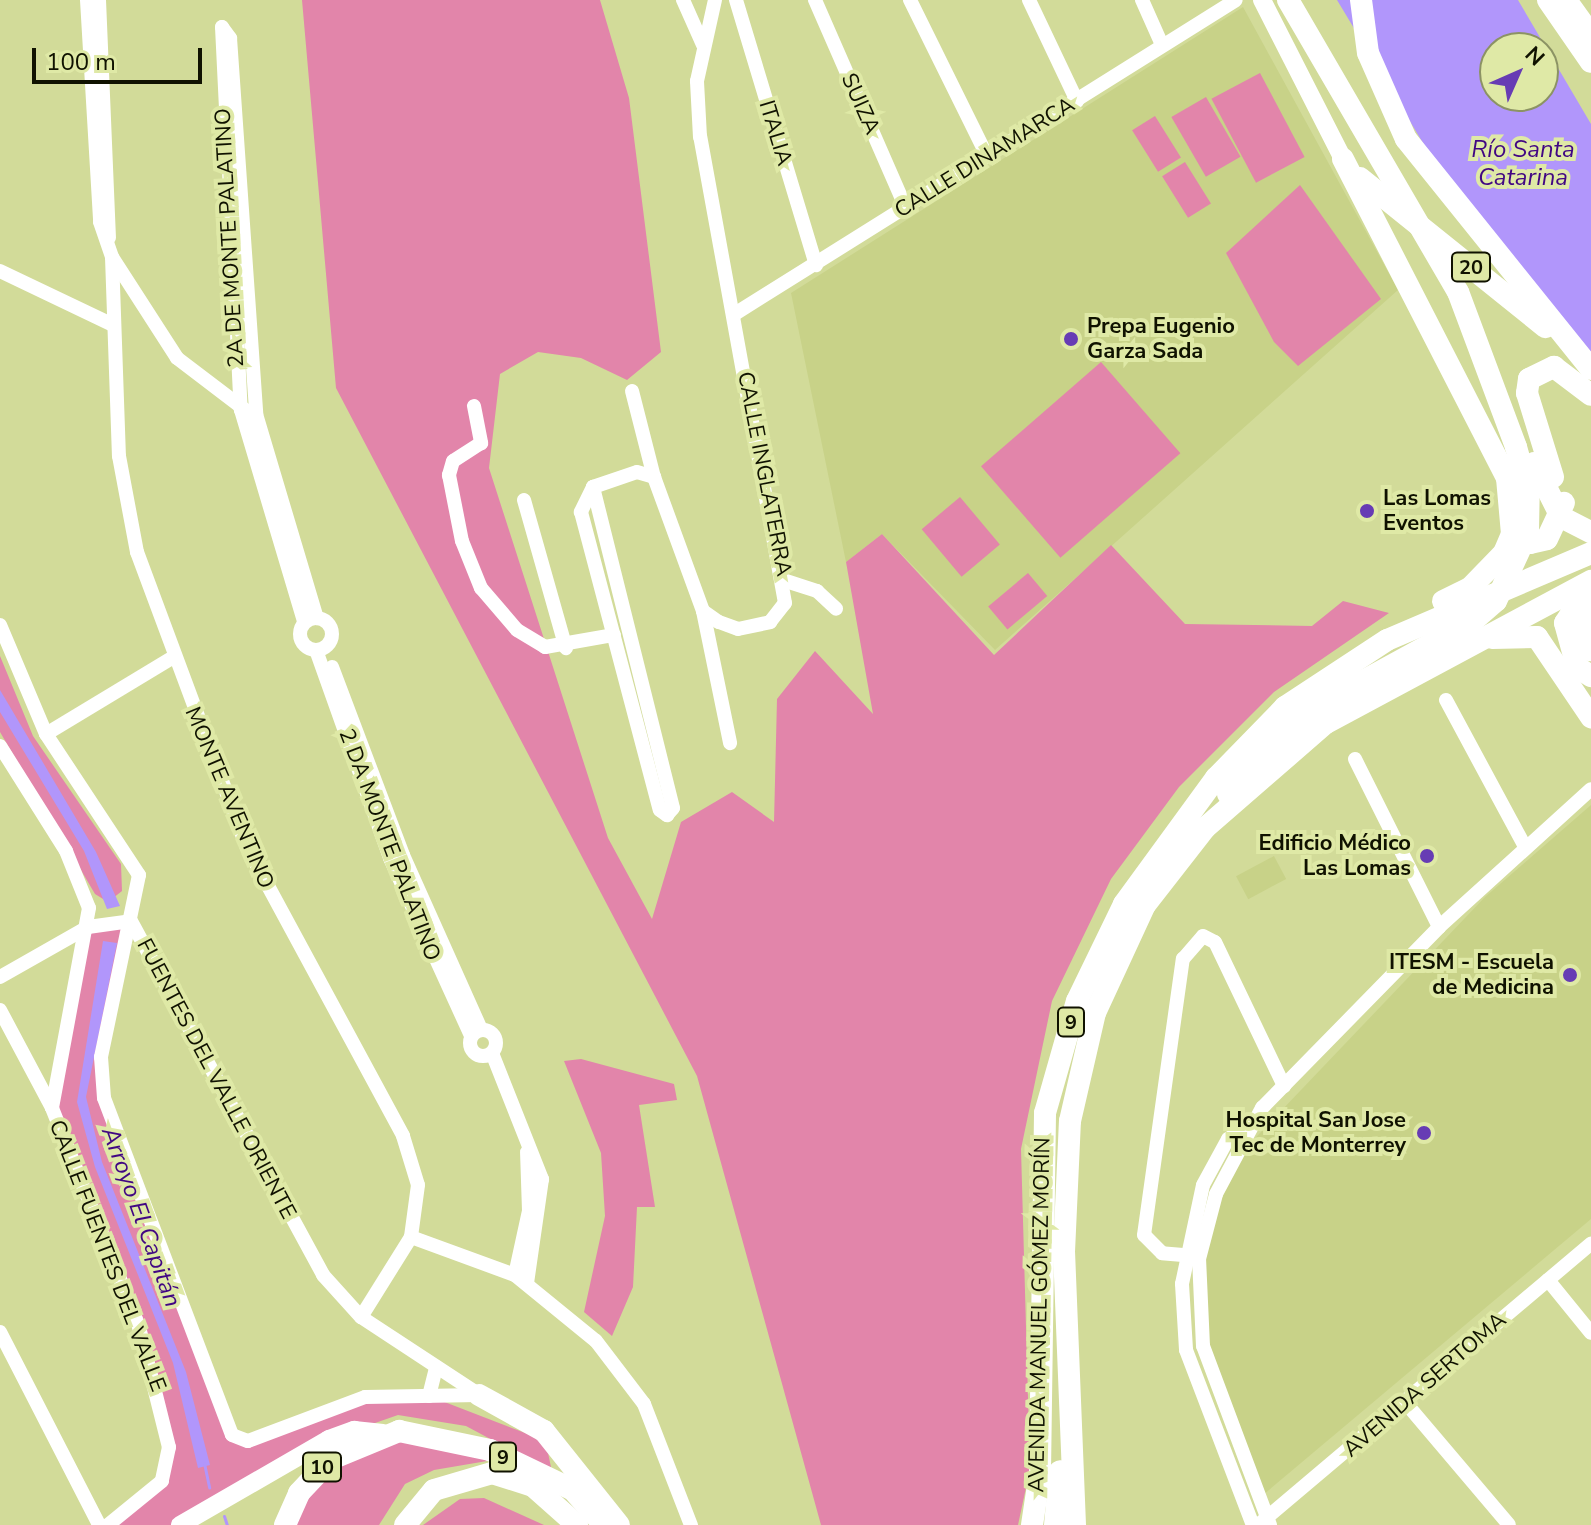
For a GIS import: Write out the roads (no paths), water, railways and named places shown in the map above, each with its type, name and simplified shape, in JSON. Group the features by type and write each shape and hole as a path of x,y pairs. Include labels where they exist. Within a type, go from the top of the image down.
{"highway":[{"path":"1205,828 1246,767 1303,714 1496,601 1520,562 1529,493 1458,292 1381,152 1288,0"},
{"path":"1302,0 1377,120 1473,289 1542,485 1560,517 1590,541 1581,601 1591,691"},
{"path":"1361,0 1368,53 1406,139 1591,369"},
{"path":"1548,0 1591,62"},
{"path":"1566,0 1591,35"},
{"name":"20","path":"1343,159 1528,310 1591,383"},
{"path":"1343,159 1496,446 1512,534 1491,571 1387,640"},
{"path":"1560,517 1529,379 1554,367 1591,395"},
{"path":"1512,534 1539,543 1560,517"},
{"name":"AVENIDA MANUEL GÓMEZ MORÍN","path":"1032,1525 1042,1415 1041,1157 1045,1113 1077,1001 1124,904 1216,778 1285,707 1387,640 1590,541"},
{"path":"1586,665 1565,623 1591,583"},
{"name":"AVENIDA MANUEL GÓMEZ MORÍN","path":"1075,1525 1065,1179 1082,1059 1145,905 1205,828 1326,723 1472,643 1591,583"},
{"path":"1472,643 1515,633 1537,637 1591,717"},
{"path":"1055,1525 1068,1363"},
{"path":"479,1395 544,1431 619,1525"},
{"name":"9","path":"383,1433 422,1431 490,1450 573,1490 604,1525"},
{"name":"10","path":"285,1525 316,1473 383,1433"},
{"name":"9","path":"405,1525 434,1490 492,1473 533,1486 577,1525"}],"main road":[{"name":"20","path":"1262,0 1343,159"},
{"name":"9","path":"180,1525 329,1439 354,1430 383,1433"}],"street":[{"name":"MONTE AVENTINO","path":"87,0 100,222 109,238"},
{"name":"MONTE AVENTINO","path":"99,0 112,257 110,292 125,496 172,658 263,883 403,1136 418,1185 411,1237 361,1317"},
{"path":"683,0 703,45"},
{"path":"703,45 715,0"},
{"name":"ITALIA","path":"736,0 816,265"},
{"name":"SUIZA","path":"815,0 906,208"},
{"path":"910,0 987,156"},
{"path":"1029,0 1077,101"},
{"path":"1142,0 1162,45"},
{"name":"CALLE DINAMARCA","path":"733,315 1236,0"},
{"name":"2A DE MONTE PALATINO","path":"222,27 230,38 248,412 222,27"},
{"name":"CALLE INGLATERRA","path":"703,45 700,137 786,581 785,603 770,622 738,629 703,611"},
{"path":"112,257 177,358 248,412 310,620 301,639 320,649 331,630 310,620"},
{"path":"0,271 113,325"},
{"path":"110,292 135,297"},
{"path":"632,391 654,477 703,611 730,743"},
{"path":"474,406 481,443 453,461 449,475 471,569 517,630 545,647 566,648 614,635"},
{"path":"593,487 673,808 667,815 660,811 581,512 593,487 637,472 654,477"},
{"path":"524,500 566,648"},
{"path":"786,581 817,591 836,609"},
{"name":"FUENTES DEL VALLE ORIENTE","path":"0,625 46,734 134,862 140,888 131,921 311,1258 361,1317 479,1395"},
{"name":"2 DA MONTE PALATINO","path":"320,649 390,858 476,1033"},
{"path":"46,734 172,658"},
{"path":"1446,700 1525,847"},
{"name":"CALLE FUENTES DEL VALLE","path":"0,746 66,851 83,887 88,927 52,1108 139,1327 169,1447 162,1481 108,1525"},
{"path":"1355,759 1439,927"},
{"path":"1262,1523 1186,1350 1183,1255 1214,1161 1439,927 1591,789"},
{"path":"0,977 88,927 131,921 101,1057 104,1098 232,1435 248,1441 365,1397 479,1395"},
{"path":"1183,1255 1162,1253 1144,1235 1183,959 1203,936 1215,942 1284,1086"},
{"path":"0,1010 52,1108"},
{"path":"489,1054 473,1052 476,1033 495,1037 489,1054 531,1179 521,1279"},
{"path":"1247,1127 1205,1229 1197,1288 1215,1387 1262,1523"},
{"path":"411,1237 521,1279 596,1341 631,1383 691,1525"},
{"name":"AVENIDA SERTOMA","path":"1262,1523 1591,1244"},
{"path":"1548,1280 1591,1333"},
{"path":"0,1332 99,1525"},
{"path":"429,1396 436,1367"},
{"path":"1404,1401 1509,1525"}],"water":[{"name":"Río Santa Catarina","path":"1337,0 1518,0 1537,32 1479,32 1479,112 1559,112 1559,70 1591,124 1591,352 1429,153"},
{"path":"0,690 96,852 120,906 107,909 84,851 0,712"},
{"path":"103,941 117,943 86,1097 102,1162 186,1372 210,1465 198,1468 173,1363 95,1167 77,1102"}],"waterway":[{"name":"Arroyo El Capitán","path":"204,1463 209,1487"},
{"name":"Arroyo El Capitán","path":"224,1516 227,1525"}],"place":[{"name":"Prepa Eugenio Garza Sada","path":"1071,339"},
{"name":"Las Lomas Eventos","path":"1367,511"},
{"name":"Edificio Médico Las Lomas","path":"1427,856"},
{"name":"ITESM - Escuela de Medicina","path":"1570,975"},
{"name":"Hospital San Jose Tec de Monterrey","path":"1424,1133"}]}
